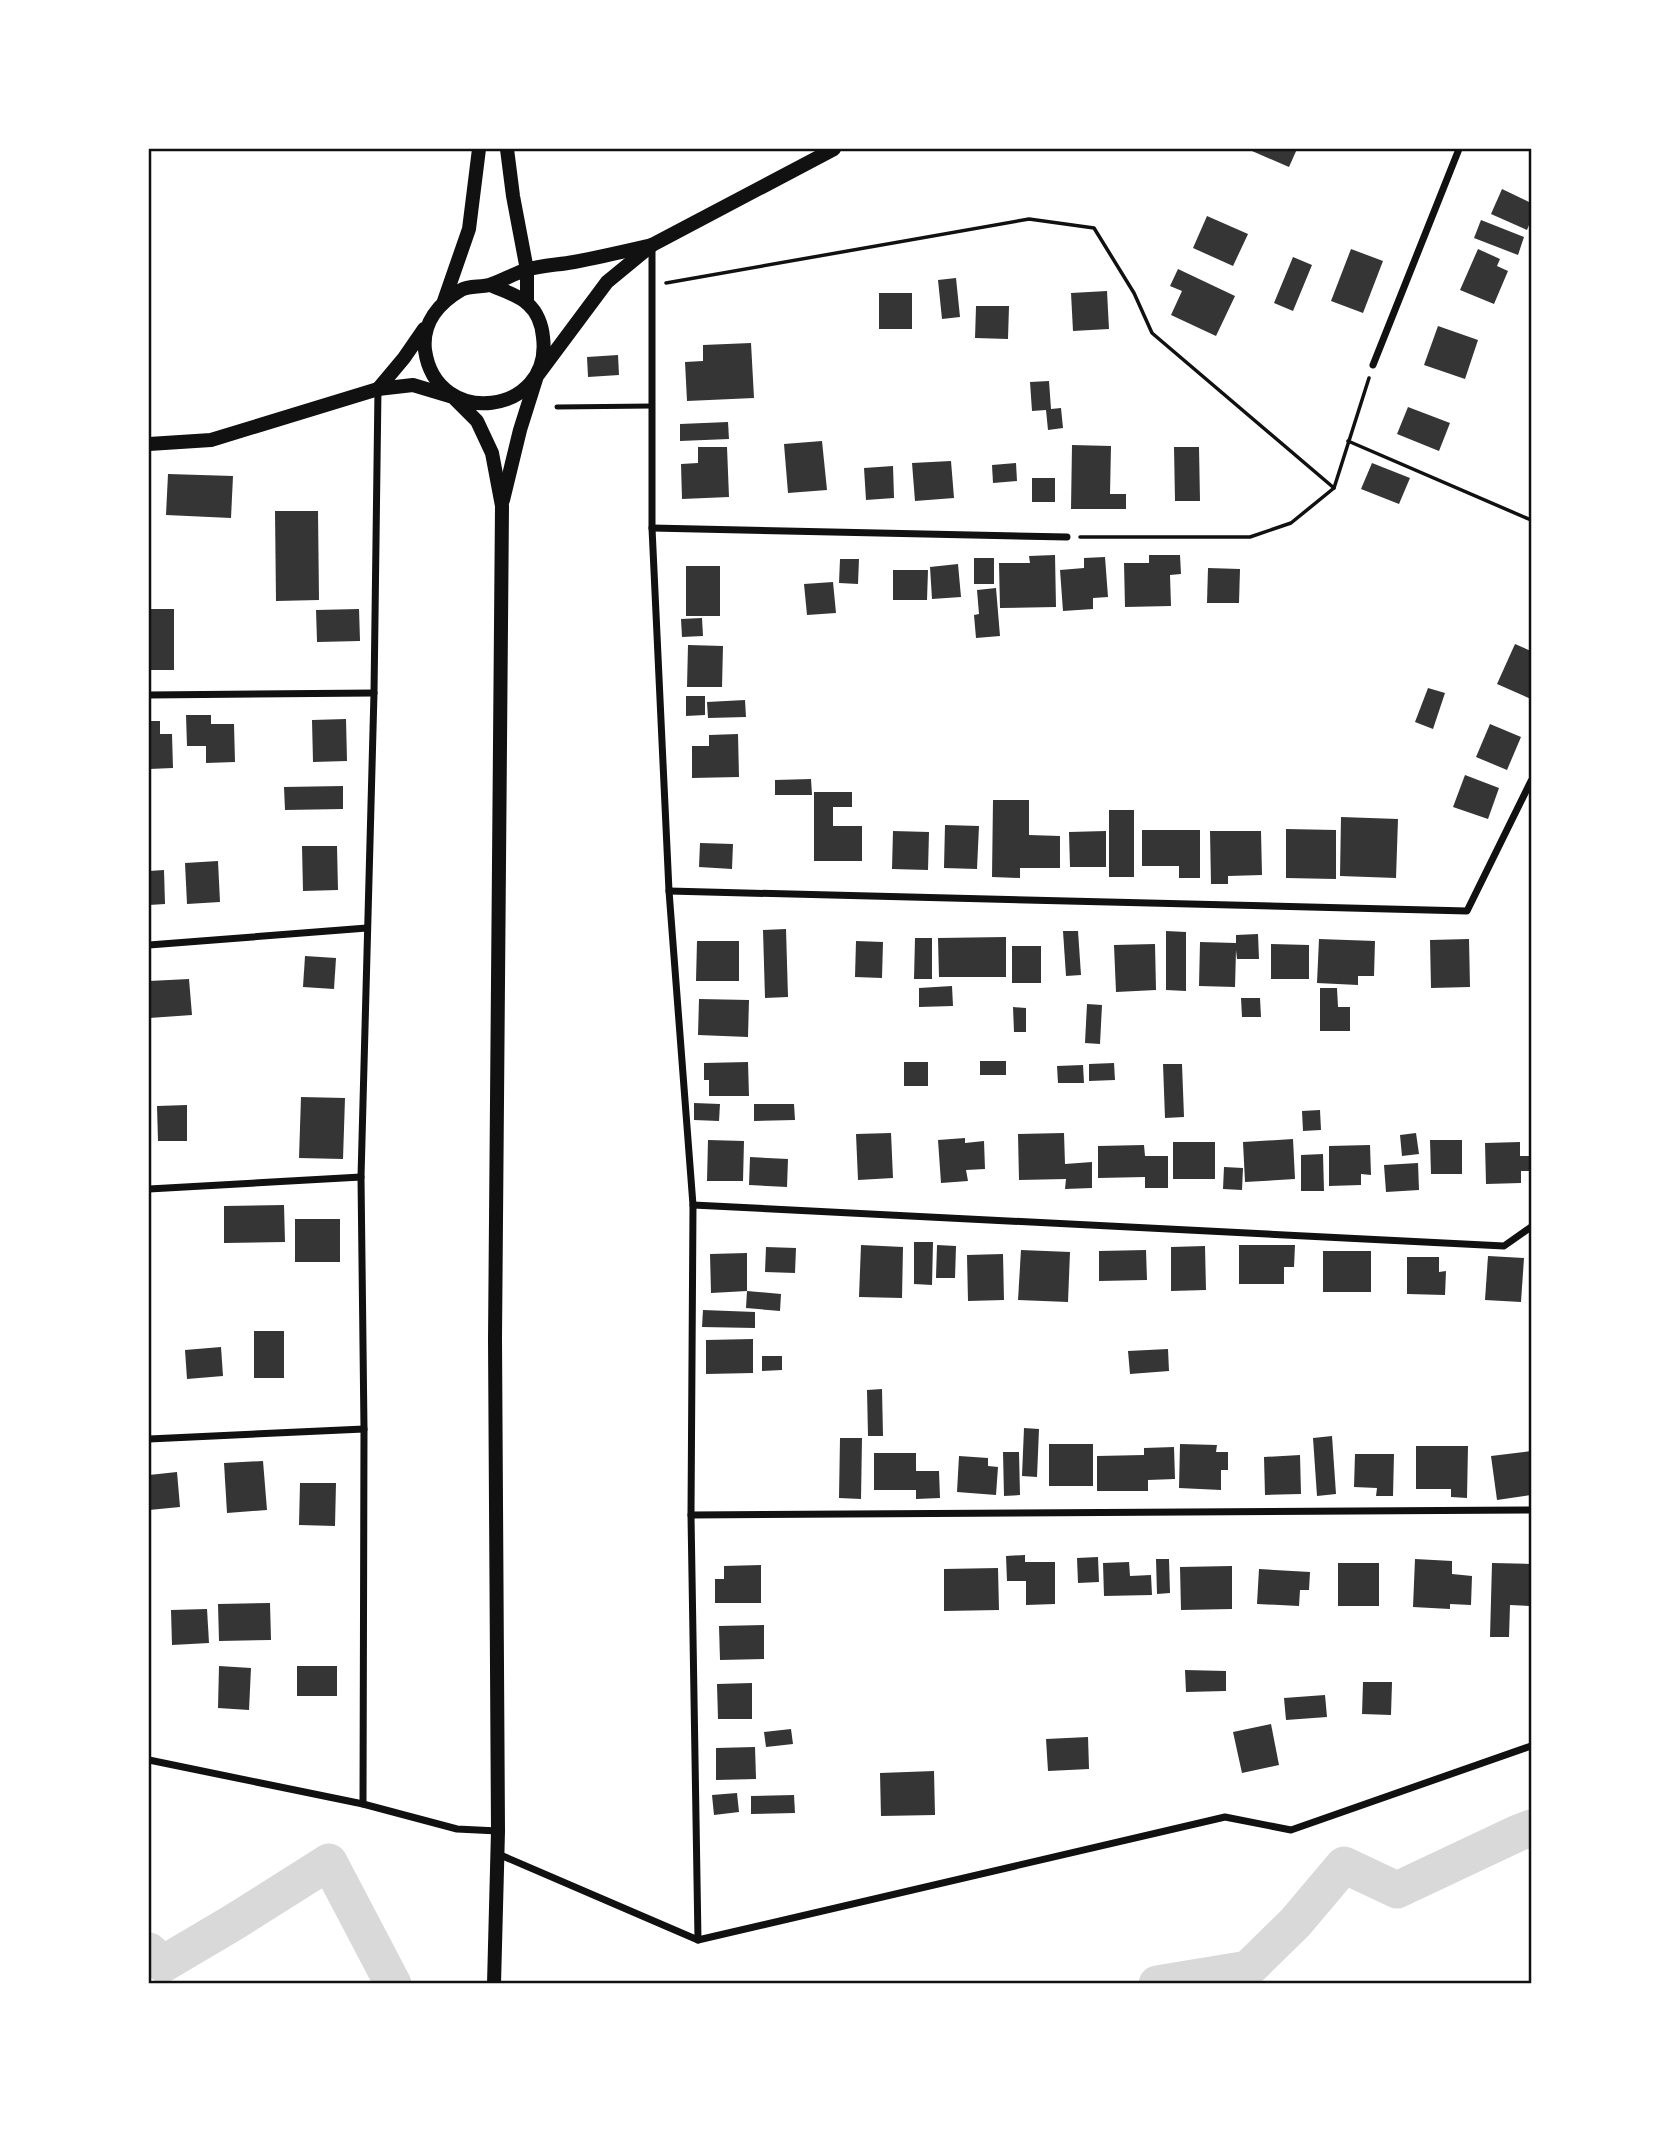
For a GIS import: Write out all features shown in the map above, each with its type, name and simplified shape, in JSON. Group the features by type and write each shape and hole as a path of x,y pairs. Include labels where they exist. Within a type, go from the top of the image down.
{"main road":[{"path":"378,389 404,358 444,301 468,229 479,149"},
{"path":"507,149 527,270 527,303"},
{"path":"149,444 211,440 378,389 413,386 484,405 514,398 537,376 607,282 652,246 834,149"},
{"path":"444,301 465,288 490,285 527,270 652,246"},
{"path":"490,285 527,303 541,325 545,351 520,430 502,506"},
{"path":"429,321 424,342 427,364 437,383 477,421 492,453 502,506 495,1325 498,1831 494,1984"}],"street":[{"path":"1373,365 1459,149"},
{"path":"652,246 652,528 670,891 693,1205 691,1515 698,1940"},
{"path":"363,1804 364,1429 361,1177 374,693 378,389"},
{"path":"652,528 1067,537"},
{"path":"149,695 374,693"},
{"path":"670,891 1467,911 1531,781"},
{"path":"149,945 367,928"},
{"path":"149,1189 361,1177"},
{"path":"693,1205 1504,1246 1531,1227"},
{"path":"149,1439 364,1429"},
{"path":"691,1515 1531,1510"},
{"path":"497,1854 698,1940 1225,1817 1291,1830 1531,1746"},
{"path":"149,1760 363,1804 457,1829 498,1831"}],"lane":[{"path":"558,407 652,406"}],"path":[{"path":"652,285 1029,219 1094,229 1134,293 1152,333 1334,488"},
{"path":"1067,537 1250,537 1290,523 1334,488 1373,365"},
{"path":"1348,440 1531,520"}],"building":[{"path":"1297,149 1289,167 1252,151"},
{"path":"1502,189 1531,203 1531,220 1527,230 1491,214"},
{"path":"1207,216 1248,234 1233,266 1193,248"},
{"path":"1481,220 1524,237 1518,255 1474,238"},
{"path":"1351,249 1383,261 1363,313 1331,301"},
{"path":"1478,249 1500,259 1497,266 1508,271 1494,304 1460,290"},
{"path":"1293,257 1312,265 1293,311 1274,303"},
{"path":"1178,269 1235,296 1216,336 1171,315 1182,291 1170,286"},
{"path":"956,278 960,317 942,319 938,280"},
{"path":"1107,291 1109,329 1073,331 1071,293"},
{"path":"879,293 912,293 912,329 879,329"},
{"path":"976,306 1009,306 1008,339 975,338"},
{"path":"1438,326 1478,340 1465,379 1424,365"},
{"path":"751,343 754,398 687,401 685,362 703,361 703,345"},
{"path":"618,355 619,375 588,377 587,357"},
{"path":"1049,381 1051,409 1061,408 1063,428 1048,430 1046,410 1032,411 1030,382"},
{"path":"1408,407 1450,423 1439,451 1397,434"},
{"path":"728,422 729,439 680,441 680,424"},
{"path":"822,441 827,490 788,493 784,444"},
{"path":"1072,445 1111,446 1110,494 1126,494 1126,509 1071,509"},
{"path":"698,447 727,447 729,497 682,499 681,464 698,463"},
{"path":"1174,447 1199,447 1200,501 1175,501"},
{"path":"951,461 954,498 915,501 912,463"},
{"path":"1016,463 1017,481 993,483 992,465"},
{"path":"1372,463 1410,478 1399,504 1361,489"},
{"path":"893,466 894,498 866,500 864,468"},
{"path":"168,474 233,476 231,518 166,515"},
{"path":"1032,478 1055,478 1055,502 1032,502"},
{"path":"275,511 318,511 319,600 276,601"},
{"path":"1055,555 1056,607 1000,608 999,563 1030,563 1029,556"},
{"path":"1149,555 1180,555 1181,574 1170,575 1171,606 1125,607 1124,563 1149,563"},
{"path":"1105,557 1108,597 1093,598 1093,609 1063,611 1060,570 1084,568 1084,558"},
{"path":"974,558 994,558 994,584 974,584"},
{"path":"840,559 859,559 858,584 839,583"},
{"path":"958,564 961,597 932,599 930,567"},
{"path":"686,566 720,566 720,616 686,616"},
{"path":"1208,568 1240,569 1239,603 1207,603"},
{"path":"893,570 928,570 927,600 893,600"},
{"path":"833,582 836,613 807,615 804,584"},
{"path":"996,588 1000,636 976,638 974,615 979,614 977,590"},
{"path":"149,609 174,609 174,670 149,670"},
{"path":"359,609 360,641 317,642 316,610"},
{"path":"702,618 703,636 682,637 681,619"},
{"path":"1515,644 1531,651 1531,699 1497,684"},
{"path":"688,645 723,646 722,687 687,687"},
{"path":"1428,688 1445,693 1433,729 1415,722"},
{"path":"686,696 705,696 705,715 686,716"},
{"path":"745,700 746,717 708,718 707,702"},
{"path":"186,715 211,715 211,724 234,724 235,762 206,763 206,746 187,746"},
{"path":"346,719 347,761 313,762 312,720"},
{"path":"149,721 160,721 160,734 172,734 173,768 149,769"},
{"path":"1490,724 1521,737 1507,770 1476,757"},
{"path":"738,734 739,777 692,778 692,746 709,746 709,735"},
{"path":"1465,775 1499,788 1488,819 1453,807"},
{"path":"811,779 812,795 775,795 775,780"},
{"path":"343,786 343,809 285,810 284,787"},
{"path":"814,792 852,792 852,807 833,807 833,826 862,826 862,861 814,861"},
{"path":"993,800 1029,800 1029,835 1060,836 1060,868 1020,868 1020,878 992,877"},
{"path":"1109,810 1134,810 1134,877 1109,877"},
{"path":"1341,817 1398,819 1396,878 1340,876"},
{"path":"945,825 979,826 977,869 944,868"},
{"path":"1286,829 1336,830 1336,879 1286,878"},
{"path":"1142,830 1200,830 1200,878 1179,878 1179,866 1142,866"},
{"path":"893,831 929,832 928,870 892,869"},
{"path":"1106,831 1106,867 1070,867 1069,832"},
{"path":"1210,831 1261,831 1262,875 1228,876 1228,884 1211,884"},
{"path":"700,843 733,844 732,869 699,867"},
{"path":"302,846 337,846 338,890 303,891"},
{"path":"218,861 220,902 187,904 185,863"},
{"path":"164,870 165,904 149,905 149,871"},
{"path":"786,929 788,997 765,998 763,930"},
{"path":"1063,931 1078,931 1081,975 1066,976"},
{"path":"1166,931 1186,932 1186,991 1166,990"},
{"path":"1258,934 1259,959 1237,959 1236,950 1235,987 1199,986 1200,942 1236,943 1236,935"},
{"path":"1006,937 1006,977 939,977 938,938"},
{"path":"915,938 932,938 932,979 914,979"},
{"path":"1319,939 1375,941 1374,976 1358,976 1358,985 1317,983"},
{"path":"1469,939 1470,987 1431,988 1430,940"},
{"path":"697,941 739,941 739,981 696,981"},
{"path":"856,941 883,942 882,978 855,977"},
{"path":"1155,944 1156,990 1116,992 1114,945"},
{"path":"1271,944 1309,945 1309,979 1271,979"},
{"path":"1012,946 1041,946 1041,983 1012,983"},
{"path":"305,956 336,958 334,989 303,987"},
{"path":"189,979 192,1015 149,1018 149,981"},
{"path":"952,986 953,1006 919,1007 919,988"},
{"path":"1320,988 1337,988 1338,1007 1350,1007 1350,1031 1320,1031"},
{"path":"1241,998 1260,998 1261,1017 1242,1017"},
{"path":"699,999 749,1000 748,1037 698,1035"},
{"path":"1087,1004 1102,1005 1100,1044 1085,1043"},
{"path":"1013,1007 1026,1008 1026,1032 1014,1032"},
{"path":"980,1061 1006,1061 1006,1075 980,1075"},
{"path":"748,1062 749,1096 709,1096 709,1080 704,1080 704,1063"},
{"path":"904,1062 928,1062 928,1086 904,1086"},
{"path":"1114,1063 1115,1080 1089,1081 1089,1064"},
{"path":"1163,1064 1182,1064 1184,1117 1165,1118"},
{"path":"1083,1065 1084,1083 1058,1083 1057,1066"},
{"path":"301,1097 345,1098 343,1159 299,1158"},
{"path":"694,1103 720,1104 719,1121 694,1120"},
{"path":"754,1104 794,1104 795,1120 754,1121"},
{"path":"187,1105 187,1141 158,1141 157,1106"},
{"path":"1320,1110 1321,1130 1303,1131 1302,1111"},
{"path":"891,1133 893,1178 858,1180 856,1134"},
{"path":"1064,1133 1065,1164 1092,1162 1092,1188 1065,1189 1066,1179 1019,1180 1018,1134"},
{"path":"1416,1133 1419,1154 1402,1156 1400,1135"},
{"path":"965,1138 965,1143 984,1141 985,1169 966,1170 968,1181 941,1183 938,1140"},
{"path":"1293,1139 1295,1179 1245,1182 1243,1142"},
{"path":"708,1140 744,1141 743,1181 707,1181"},
{"path":"1430,1140 1462,1140 1462,1174 1431,1174"},
{"path":"1173,1142 1215,1142 1215,1179 1173,1179"},
{"path":"1520,1142 1520,1156 1531,1156 1531,1171 1521,1171 1521,1183 1486,1184 1485,1143"},
{"path":"1144,1145 1145,1156 1168,1156 1168,1188 1145,1188 1145,1177 1098,1178 1098,1146"},
{"path":"1370,1145 1371,1175 1361,1174 1361,1185 1329,1186 1329,1146"},
{"path":"1323,1154 1324,1191 1301,1191 1301,1155"},
{"path":"750,1157 788,1159 787,1187 749,1185"},
{"path":"1418,1163 1419,1190 1386,1192 1384,1165"},
{"path":"1224,1167 1243,1168 1242,1190 1223,1189"},
{"path":"284,1205 285,1242 224,1243 224,1206"},
{"path":"295,1219 340,1219 340,1262 295,1262"},
{"path":"914,1242 933,1242 932,1285 914,1284"},
{"path":"861,1245 903,1247 902,1298 859,1297"},
{"path":"937,1245 956,1246 955,1278 936,1278"},
{"path":"1239,1245 1295,1245 1294,1267 1284,1267 1284,1284 1239,1284"},
{"path":"1205,1246 1206,1290 1171,1291 1171,1247"},
{"path":"766,1247 796,1248 795,1273 765,1272"},
{"path":"1021,1250 1070,1252 1068,1302 1018,1300"},
{"path":"1146,1250 1147,1280 1099,1281 1099,1251"},
{"path":"1323,1251 1371,1251 1371,1292 1323,1292"},
{"path":"747,1253 747,1291 711,1293 710,1254"},
{"path":"1003,1254 1004,1300 968,1301 967,1255"},
{"path":"1488,1256 1524,1258 1521,1302 1485,1300"},
{"path":"1407,1257 1439,1257 1439,1272 1446,1271 1445,1295 1407,1294"},
{"path":"747,1291 781,1294 780,1311 746,1308"},
{"path":"703,1310 755,1312 755,1328 702,1327"},
{"path":"254,1331 284,1331 284,1378 254,1378"},
{"path":"753,1339 753,1373 706,1374 706,1340"},
{"path":"221,1347 223,1376 187,1379 185,1350"},
{"path":"1168,1349 1169,1371 1130,1374 1128,1351"},
{"path":"762,1356 782,1356 782,1370 762,1371"},
{"path":"882,1389 883,1436 868,1436 867,1390"},
{"path":"1024,1428 1039,1429 1037,1477 1022,1476"},
{"path":"1332,1436 1336,1494 1317,1496 1313,1438"},
{"path":"840,1438 862,1438 861,1499 839,1498"},
{"path":"1049,1444 1093,1444 1093,1486 1049,1486"},
{"path":"1180,1444 1217,1445 1216,1452 1228,1452 1228,1470 1221,1470 1221,1490 1179,1488"},
{"path":"1416,1446 1468,1446 1467,1498 1451,1497 1451,1489 1416,1489"},
{"path":"1174,1447 1175,1479 1148,1480 1148,1491 1097,1491 1097,1456 1144,1455 1144,1448"},
{"path":"1531,1451 1531,1495 1497,1500 1491,1456"},
{"path":"1003,1452 1019,1452 1020,1495 1004,1496"},
{"path":"874,1453 916,1453 916,1471 939,1471 940,1498 916,1499 916,1490 874,1490"},
{"path":"1355,1454 1394,1454 1393,1496 1376,1496 1377,1488 1354,1487"},
{"path":"1300,1455 1301,1494 1265,1495 1264,1457"},
{"path":"959,1456 988,1458 988,1466 998,1467 996,1495 957,1492"},
{"path":"263,1461 267,1510 227,1513 224,1463"},
{"path":"177,1472 180,1507 149,1510 149,1475"},
{"path":"300,1483 336,1483 335,1526 299,1525"},
{"path":"1025,1555 1025,1562 1055,1562 1055,1604 1026,1605 1026,1581 1007,1581 1006,1556"},
{"path":"1098,1557 1099,1582 1078,1583 1077,1558"},
{"path":"1156,1559 1169,1559 1170,1593 1157,1594"},
{"path":"1415,1559 1452,1561 1452,1574 1472,1576 1471,1605 1450,1604 1450,1609 1413,1607"},
{"path":"1129,1562 1130,1576 1151,1575 1152,1595 1104,1596 1103,1563"},
{"path":"1338,1563 1379,1563 1379,1606 1338,1606"},
{"path":"1492,1563 1531,1564 1531,1606 1510,1605 1509,1637 1490,1637"},
{"path":"761,1565 761,1603 715,1603 715,1579 724,1579 724,1566"},
{"path":"1232,1566 1232,1609 1181,1610 1180,1567"},
{"path":"998,1568 999,1610 944,1611 944,1569"},
{"path":"1259,1569 1310,1572 1309,1590 1300,1590 1299,1606 1257,1604"},
{"path":"270,1603 271,1640 219,1641 218,1604"},
{"path":"207,1609 209,1643 172,1645 171,1610"},
{"path":"764,1625 764,1659 720,1660 719,1626"},
{"path":"219,1666 251,1668 249,1710 218,1708"},
{"path":"297,1666 337,1666 337,1696 297,1696"},
{"path":"1185,1670 1226,1671 1226,1691 1186,1692"},
{"path":"1363,1682 1392,1682 1391,1715 1362,1714"},
{"path":"752,1683 752,1719 718,1719 717,1684"},
{"path":"1325,1695 1327,1717 1286,1720 1284,1698"},
{"path":"1271,1724 1279,1765 1242,1773 1233,1732"},
{"path":"791,1729 793,1744 766,1747 764,1732"},
{"path":"1088,1737 1089,1769 1048,1771 1046,1739"},
{"path":"755,1747 756,1779 716,1780 716,1748"},
{"path":"934,1771 935,1815 881,1816 880,1773"},
{"path":"737,1793 739,1812 714,1815 712,1795"},
{"path":"794,1795 795,1813 751,1814 751,1796"}],"waterway":[{"path":"1157,1984 1248,1969 1295,1923 1344,1865 1397,1890 1531,1828"},
{"path":"149,1951 163,1964 329,1862 393,1984"}]}
